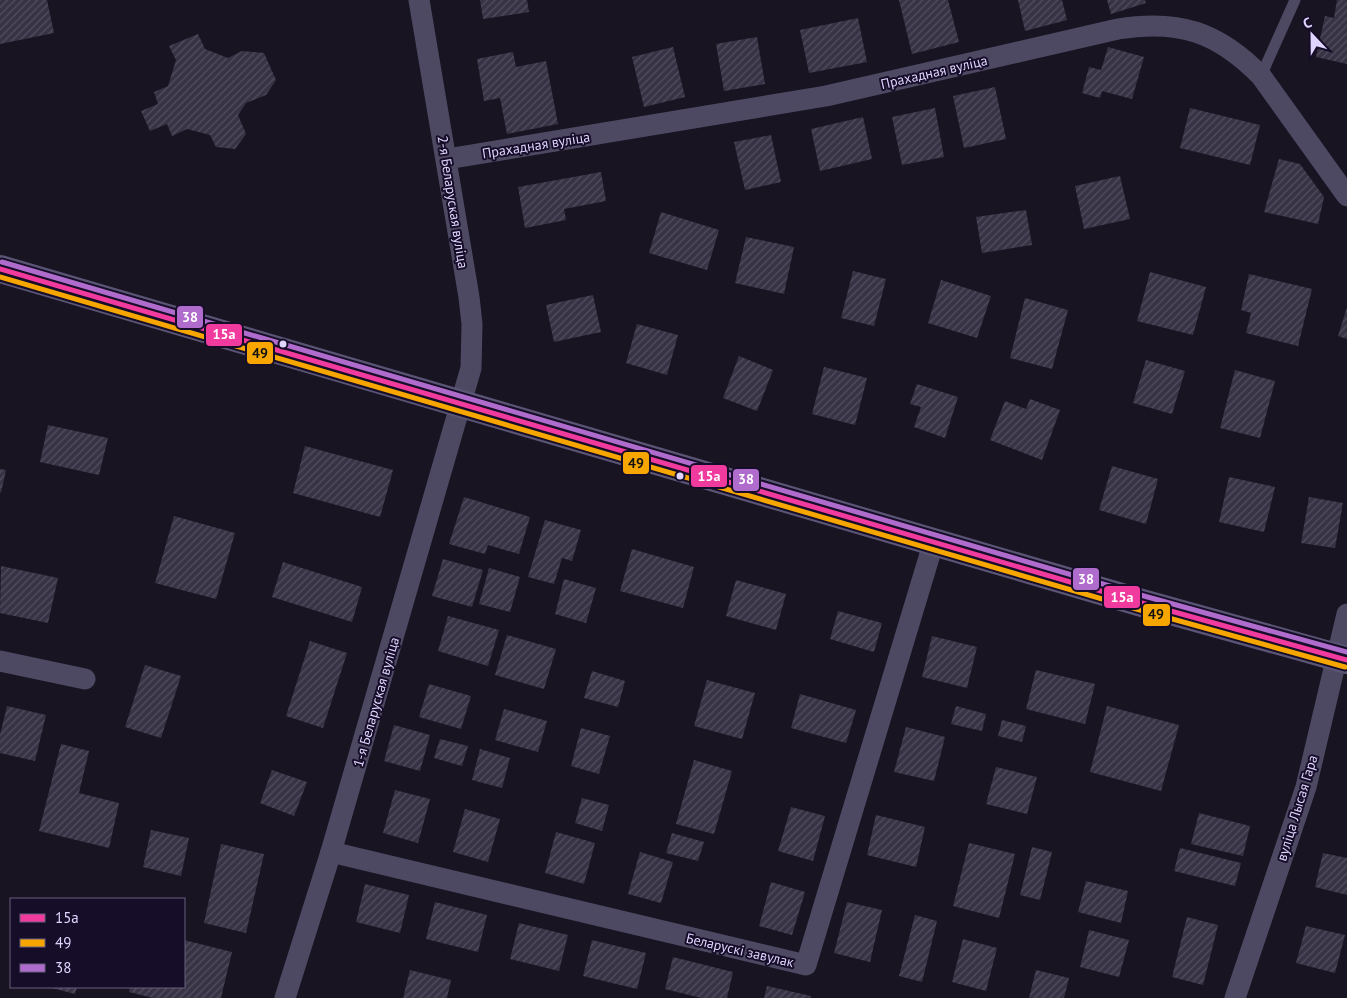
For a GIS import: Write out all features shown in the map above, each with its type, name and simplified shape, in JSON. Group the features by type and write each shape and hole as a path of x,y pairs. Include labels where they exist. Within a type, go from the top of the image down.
{"main road":[{"path":"0,269 934,542 1342,659"}],"street":[{"name":"2-я Беларуская вуліца","path":"419,0 447,159 472,324 471,368 462,404"},
{"name":"Прахадная вуліца","path":"447,159 826,96 1118,29 1148,24 1178,28 1206,36 1244,59 1261,76 1347,196"},
{"name":"1-я Беларуская вуліца","path":"285,998 331,852 462,404"},
{"name":"Беларускі завулак","path":"331,852 806,965 934,542"},
{"name":"вуліца Лысая Гара","path":"1234,998 1306,787 1342,659 1347,614"},
{"path":"0,660 85,679"}],"lane":[{"path":"1261,76 1294,0"}],"building":[{"path":"0,0 47,0 54,33 0,44"},
{"path":"480,0 527,0 529,12 483,19"},
{"path":"899,0 948,0 959,42 912,54"},
{"path":"1018,0 1062,0 1067,20 1025,31"},
{"path":"1107,0 1145,0 1146,3 1111,14"},
{"path":"1337,0 1347,0 1347,64 1316,57 1325,16 1334,18"},
{"path":"858,18 867,62 809,73 800,30"},
{"path":"198,34 205,49 228,58 242,51 264,53 276,80 266,95 246,103 238,115 246,134 235,149 216,147 210,135 187,129 172,136 167,124 150,131 141,111 158,104 154,92 168,86 176,60 169,46"},
{"path":"757,37 765,84 724,91 716,44"},
{"path":"673,47 685,97 644,107 632,57"},
{"path":"1108,47 1144,57 1132,99 1102,91 1100,98 1082,93 1089,67 1101,70"},
{"path":"513,52 516,67 546,61 558,124 507,134 500,98 484,101 477,59"},
{"path":"995,87 1006,139 964,148 953,96"},
{"path":"935,108 944,157 902,165 892,117"},
{"path":"1190,108 1260,125 1250,165 1180,148"},
{"path":"863,117 872,159 820,171 811,129"},
{"path":"771,135 781,182 745,190 734,142"},
{"path":"1279,159 1300,164 1324,197 1318,224 1264,212"},
{"path":"601,172 606,201 564,209 566,220 525,228 518,187"},
{"path":"1120,176 1130,219 1084,229 1075,186"},
{"path":"1026,210 1032,245 982,253 976,217"},
{"path":"661,212 719,230 707,270 649,253"},
{"path":"746,237 794,247 784,294 735,283"},
{"path":"853,271 886,279 874,326 841,318"},
{"path":"1150,272 1206,287 1193,335 1137,321"},
{"path":"1249,274 1312,289 1298,346 1246,333 1251,313 1241,310"},
{"path":"941,280 991,296 977,338 928,323"},
{"path":"593,295 601,332 554,342 546,305"},
{"path":"1025,298 1068,310 1052,369 1010,358"},
{"path":"1347,307 1347,339 1338,336"},
{"path":"637,324 678,335 667,375 626,363"},
{"path":"739,356 773,370 757,411 723,398"},
{"path":"1146,360 1185,371 1172,414 1133,403"},
{"path":"824,367 867,378 855,425 812,414"},
{"path":"1235,370 1275,381 1260,438 1220,428"},
{"path":"917,384 958,397 945,438 914,427 921,407 910,404"},
{"path":"1030,399 1060,410 1042,460 990,440 1005,401 1026,409"},
{"path":"48,425 108,438 99,475 40,462"},
{"path":"305,446 393,470 380,517 293,493"},
{"path":"1112,466 1158,479 1146,524 1099,510"},
{"path":"0,469 6,470 1,493 0,492"},
{"path":"1229,477 1275,487 1264,532 1219,522"},
{"path":"464,497 530,517 519,554 488,545 485,554 449,544"},
{"path":"1309,497 1343,503 1335,548 1301,543"},
{"path":"174,516 235,533 216,599 155,583"},
{"path":"545,520 581,530 572,561 562,558 554,584 528,577"},
{"path":"632,549 694,567 683,608 620,591"},
{"path":"443,559 483,570 472,607 432,596"},
{"path":"283,562 362,587 352,622 272,597"},
{"path":"1,566 58,578 48,623 0,613"},
{"path":"489,568 520,577 510,612 479,604"},
{"path":"564,579 596,588 586,623 555,614"},
{"path":"736,580 786,594 776,630 726,616"},
{"path":"838,611 882,623 874,652 830,639"},
{"path":"448,616 499,630 488,666 438,651"},
{"path":"507,635 556,649 544,689 495,675"},
{"path":"932,636 977,647 967,688 922,677"},
{"path":"310,641 347,653 323,728 286,716"},
{"path":"145,665 181,676 161,738 125,727"},
{"path":"1036,670 1095,684 1085,724 1026,709"},
{"path":"592,671 625,681 618,707 584,698"},
{"path":"707,680 755,693 742,739 694,726"},
{"path":"429,684 471,696 461,729 419,717"},
{"path":"800,694 856,710 846,743 791,728"},
{"path":"7,706 46,715 35,761 0,753 0,735"},
{"path":"956,706 986,714 982,731 951,724"},
{"path":"1107,706 1179,725 1161,791 1090,772"},
{"path":"504,709 547,721 538,752 495,740"},
{"path":"1002,720 1026,726 1022,742 998,736"},
{"path":"394,725 430,735 420,771 384,761"},
{"path":"906,727 945,737 934,781 894,772"},
{"path":"581,728 610,736 599,774 571,766"},
{"path":"440,739 468,746 462,766 434,758"},
{"path":"61,744 89,751 79,793 119,803 109,848 39,831"},
{"path":"480,749 510,758 502,788 472,780"},
{"path":"694,760 732,771 714,834 676,824"},
{"path":"996,767 1037,777 1027,814 986,804"},
{"path":"272,770 307,782 294,816 260,803"},
{"path":"395,790 430,799 418,843 383,833"},
{"path":"582,798 609,805 602,831 575,823"},
{"path":"791,807 825,816 813,861 778,851"},
{"path":"465,809 500,819 488,862 453,852"},
{"path":"1199,813 1250,826 1243,856 1191,844"},
{"path":"876,815 925,827 916,867 867,855"},
{"path":"151,830 189,838 181,876 143,867"},
{"path":"556,832 595,843 584,884 545,873"},
{"path":"672,833 704,842 698,861 666,853"},
{"path":"969,843 1015,854 999,918 953,906"},
{"path":"221,844 264,854 246,933 204,923"},
{"path":"1032,847 1052,852 1040,900 1020,895"},
{"path":"1180,848 1241,863 1235,886 1174,871"},
{"path":"640,852 673,862 661,903 628,894"},
{"path":"1323,853 1347,858 1347,895 1315,887"},
{"path":"1086,881 1128,891 1121,923 1078,912"},
{"path":"771,882 805,892 792,935 759,926"},
{"path":"365,884 409,895 400,933 356,922"},
{"path":"435,902 487,915 478,952 426,939"},
{"path":"847,902 882,910 870,962 834,953"},
{"path":"915,915 937,921 922,982 899,976"},
{"path":"1187,917 1218,925 1203,985 1172,977"},
{"path":"519,923 568,935 559,971 510,959"},
{"path":"1306,926 1345,935 1335,973 1296,963"},
{"path":"1089,930 1129,940 1119,977 1080,967"},
{"path":"963,939 997,948 986,991 952,982"},
{"path":"185,940 232,952 221,998 153,998 129,992 130,988 185,988"},
{"path":"592,940 646,953 637,989 583,976"},
{"path":"673,957 733,972 727,998 701,998 665,989"},
{"path":"410,970 451,980 447,998 403,998"},
{"path":"1036,970 1069,978 1064,998 1029,998"},
{"path":"767,986 811,996 810,998 764,998"},
{"path":"52,988 77,988 75,994"}],"transit line":[{"name":"38","path":"2,262 1144,596 1347,652"},
{"name":"15а","path":"0,269 1142,603 1347,660"},
{"name":"49","path":"0,277 1140,610 1345,667"}]}
